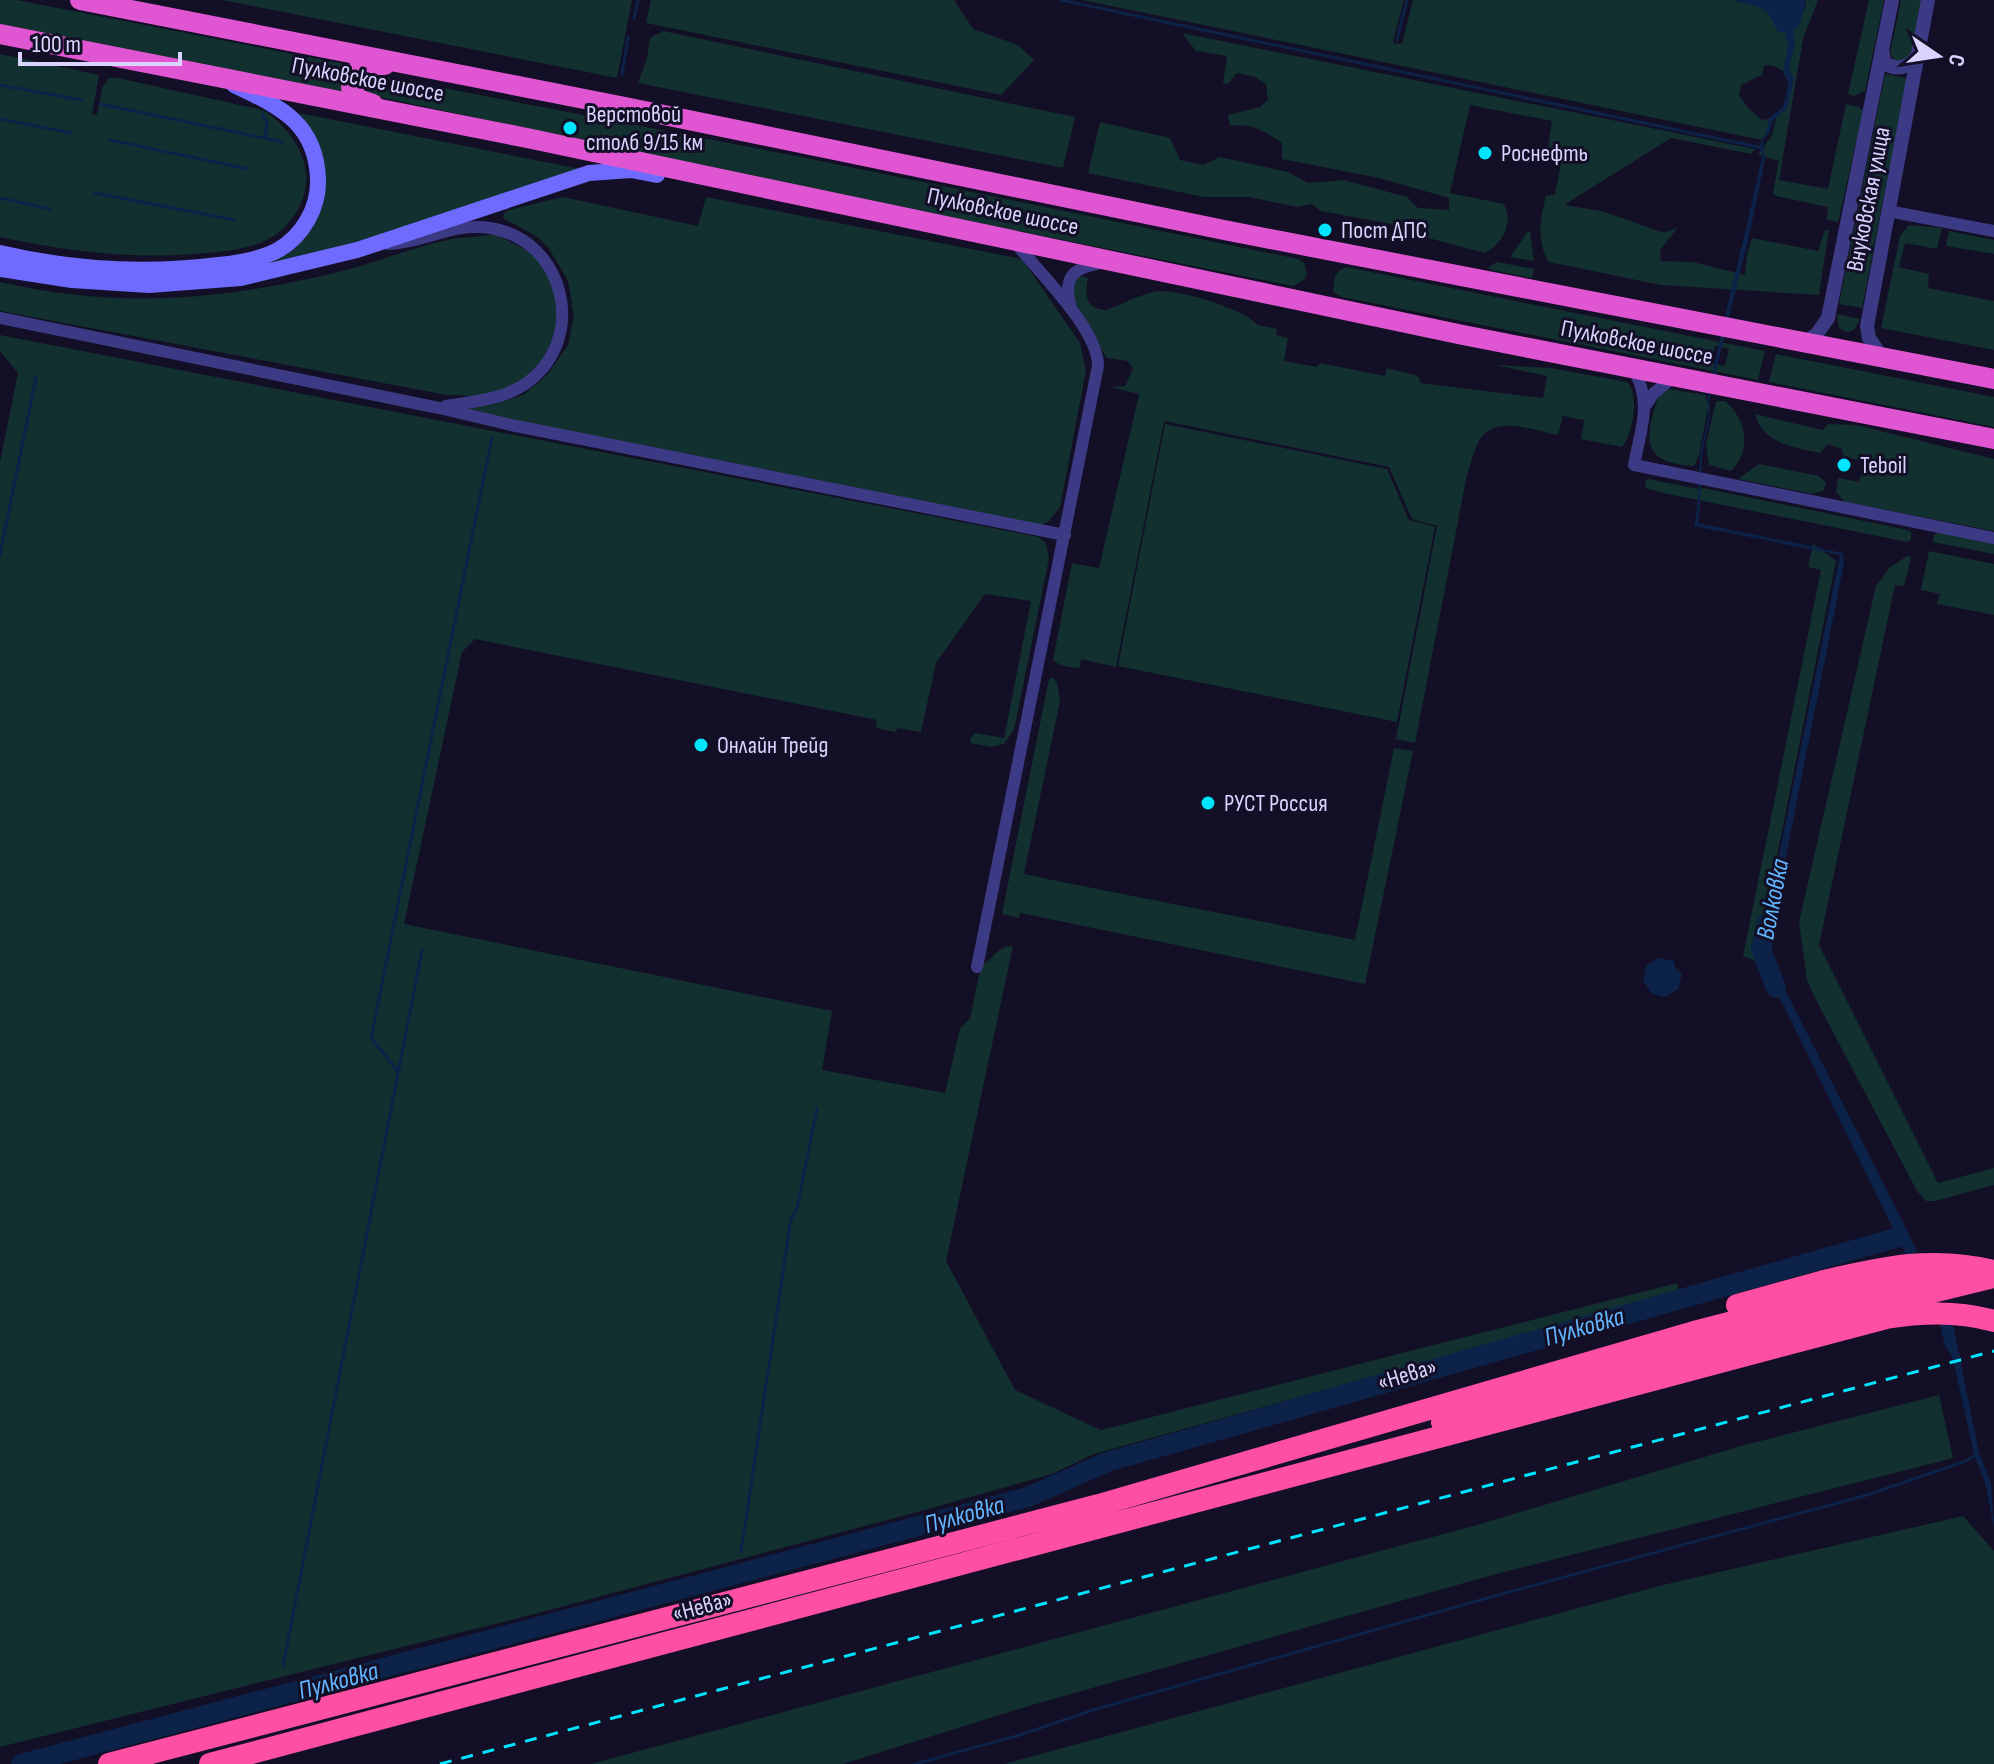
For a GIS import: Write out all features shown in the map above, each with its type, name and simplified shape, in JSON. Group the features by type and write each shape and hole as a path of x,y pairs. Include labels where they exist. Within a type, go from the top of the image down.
{"highway":[{"name":"Пулковское шоссе","path":"80,0 1229,231 1994,379"},
{"name":"Пулковское шоссе","path":"0,34 392,110 1463,335 1994,439"},
{"path":"392,110 358,99 351,87 355,72 369,65 409,64"},
{"path":"1829,1307 1909,1263 1965,1263 1994,1271"},
{"path":"1829,1307 1994,1264"},
{"path":"1829,1307 1994,1277"},
{"path":"1829,1307 1907,1314 1957,1314 1994,1321"},
{"name":"«Нева»","path":"210,1764 1209,1498 1240,1484 1829,1307"},
{"name":"«Нева»","path":"109,1764 1008,1527 1096,1495 1510,1369 1829,1307"}],"main road":[{"path":"0,253 76,267 135,270 193,268 256,259 278,250 294,238 306,223 316,195 317,167 301,126 277,105 218,77"},
{"path":"0,269 112,283 197,283 288,268 373,245 589,173 611,170 656,175 686,172"}],"street":[{"name":"Внуковская улица","path":"1804,342 1816,335 1828,318 1892,0"},
{"name":"Внуковская улица","path":"1881,356 1869,338 1867,326 1928,0"},
{"path":"1882,49 1884,62 1893,68 1906,66 1917,57"},
{"path":"1888,211 1994,231"},
{"path":"373,245 407,244 450,229 489,228 508,233 535,249 549,265 561,290 560,336 555,350 538,374 505,395 439,408"},
{"path":"977,967 1098,366 1092,341 1050,281 1012,238"},
{"path":"1073,314 1067,293 1070,279 1085,267 1108,261"},
{"path":"0,318 511,425 1065,535"},
{"path":"1632,366 1644,391 1645,408 1634,465 1994,538"},
{"path":"1645,408 1654,393 1676,375"}],"green space":[{"path":"0,0 17,0 349,65 343,75 342,92 0,24"},
{"path":"222,0 632,0 617,78"},
{"path":"651,0 954,0 973,29 1018,45 1034,60 1001,95 646,23"},
{"path":"1082,0 1404,0 1393,41 1395,44 1402,43 1413,0 1733,0 1758,6 1771,14 1805,10 1806,0 1818,0 1803,39 1779,180 1828,189 1846,104 1859,107 1863,112 1838,222 1827,220 1828,207 1773,193 1779,161 1758,155 1772,135 1775,116 1785,109 1792,83 1784,72 1773,66 1764,65 1762,75 1741,85 1739,95 1762,120 1770,119 1768,133 1762,140"},
{"path":"1869,0 1884,0 1865,91 1854,96 1848,94"},
{"path":"1901,0 1922,0 1912,56 1907,61 1895,61 1890,53"},
{"path":"663,31 1075,117 1063,168 638,83 650,38"},
{"path":"1182,33 1755,149 1751,154 1671,138 1564,205 1602,211 1664,233 1677,228 1660,250 1661,261 1693,262 1745,275 1752,238 1818,251 1825,230 1829,230 1819,295 1661,285 1549,262 1542,246 1541,221 1546,196 1555,194 1562,158 1547,153 1552,121 1470,105 1450,193 1504,204 1507,226 1496,245 1484,253 1410,233 1391,224 1321,211 1311,204 1297,207 1249,197 1204,197 1088,173 1100,122 1170,138 1180,160 1203,165 1220,157 1288,172 1308,183 1344,180 1407,197 1418,208 1449,210 1449,198 1379,178 1282,159 1282,143 1276,139 1251,127 1230,126 1228,115 1260,107 1268,100 1266,84 1255,77 1237,73 1229,83 1223,84 1227,56 1196,51"},
{"path":"0,54 99,75 92,115 97,115 102,88 109,78 266,112 289,134 305,164 305,193 298,210 287,225 265,241 212,253 120,255 0,237"},
{"path":"1885,74 1907,78 1862,308 1839,304"},
{"path":"376,75 801,157 1298,259 1304,263 1307,274 1304,280 1293,286 798,187 375,96 367,92 367,79"},
{"path":"299,113 580,169 345,248 266,268 200,277 133,279 66,274 0,262 0,258 104,273 187,275 259,265 285,254 297,245 311,226 323,192 322,156"},
{"path":"563,197 698,226 706,197 1022,259 1080,343 1086,371 1060,507 1048,522 1041,525 468,412 469,408 523,395 547,375 568,345 574,316 568,281 548,247 536,236 503,218 509,210"},
{"path":"1909,225 1942,228 1937,249 1905,243 1899,267 1929,274 1928,288 1994,301 1994,350 1881,328 1900,236"},
{"path":"1528,231 1534,261 1510,257"},
{"path":"1949,231 1994,240 1994,254 1946,246"},
{"path":"495,234 532,253 547,272 556,294 558,318 545,359 515,386 479,396 447,395 0,311 0,282 89,296 174,298 216,294 301,280 439,242"},
{"path":"1497,262 1534,269 1532,278 1488,267"},
{"path":"1346,267 1765,351 1758,380 1342,297 1333,292 1335,276","holes":["1715,346 1729,349 1725,366 1711,363"]},
{"path":"1078,276 1088,278 1088,300 1099,309 1106,310 1163,291 1192,296 1239,312 1258,325 1277,329 1276,335 1288,338 1284,361 1317,367 1320,363 1385,376 1387,368 1418,376 1421,383 1543,398 1547,376 1495,365 1551,368 1627,382 1633,396 1634,414 1622,447 1581,439 1584,420 1563,416 1558,435 1505,426 1487,431 1480,439 1467,475 1415,743 1396,739 1437,526 1412,519 1389,467 1164,421 1116,667 1081,659 1080,668 1053,660 1072,563 1099,568 1139,394 1110,387 1125,386 1133,369 1128,361 1107,358 1081,317 1070,294"},
{"path":"1837,314 1860,319 1854,330 1847,332 1839,328"},
{"path":"0,335 1039,537 1046,543 1049,559 1014,730 1004,744 991,747 971,743 970,739 975,733 1004,738 1031,601 985,594 936,663 921,732 876,728 877,720 475,639 462,652 404,924 832,1011 822,1070 945,1093 960,1029 970,1018 981,965 999,950 1013,946 946,1261 1015,1390 1101,1430 1677,1283 1679,1291 1094,1454 1052,1474 921,1511 527,1616 0,1747 0,462 18,373 0,351"},
{"path":"1776,354 1994,397 1994,427 1769,382"},
{"path":"1667,389 1706,395 1706,402 1709,403 1694,466 1660,458 1651,445 1649,436 1654,410 1660,395"},
{"path":"1716,401 1725,401 1732,409 1744,435 1742,454 1731,471 1709,465 1706,444"},
{"path":"1755,414 1823,430 1828,424 1856,425 1994,459 1994,531 1845,502 1836,492 1838,478 1859,482 1864,461 1844,457 1842,449 1828,444 1820,453 1781,442 1765,432"},
{"path":"1165,424 1387,469 1409,520 1435,527 1397,722 1118,666"},
{"path":"1759,464 1819,476 1826,483 1824,490 1813,494 1738,479"},
{"path":"1648,479 1908,530 1911,540 1907,542 1663,493 1646,488 1645,481"},
{"path":"1939,532 1994,543 1994,554 1933,542 1934,535"},
{"path":"1813,544 1836,561 1759,946 1763,964 1743,956 1821,570 1808,567"},
{"path":"1929,551 1994,564 1994,615 1937,604 1940,594 1921,590"},
{"path":"1907,556 1911,557 1904,586 1895,585 1819,945 1938,1183 1994,1168 1994,1185 1935,1201 1926,1201 1917,1191 1815,998 1807,980 1799,922 1876,586 1890,567"},
{"path":"1052,677 1057,682 1060,701 1024,874 1052,880 1355,940 1394,748 1413,751 1365,984 1020,913 1019,918 1002,914 1049,679"},
{"path":"1939,1395 1953,1458 1489,1576 1032,1705 843,1764 591,1764 1477,1525 1741,1446"},
{"path":"1963,1516 1994,1551 1994,1764 1004,1764 1663,1585"}],"water":[{"path":"1733,0 1806,0 1799,27 1793,30 1795,44 1789,68 1794,79 1787,109 1773,120 1770,132 1763,140 1765,159 1750,232 1709,400 1698,523 1843,553 1844,563 1770,938 1777,974 1905,1226 1947,1317 1953,1323 1979,1453 1991,1482 1994,1528 1952,1356 1945,1346 1940,1324 1768,974 1761,944 1840,555 1694,526 1707,400 1763,152 1758,148 1769,118 1783,107 1789,83 1783,73 1788,46 1785,32 1778,32 1769,15 1761,8"},
{"path":"1659,958 1674,961 1675,968 1682,974 1678,989 1665,997 1651,993 1643,980 1646,966"}],"waterway":[{"path":"634,19 638,0"},
{"path":"1061,0 1758,147"},
{"path":"1397,40 1407,0"},
{"path":"622,75 628,37"},
{"path":"0,85 81,100"},
{"path":"100,104 283,142"},
{"path":"262,114 267,122 265,137"},
{"path":"0,119 71,133"},
{"path":"110,140 248,169"},
{"path":"95,193 235,220"},
{"path":"0,198 50,209"},
{"path":"0,555 36,377"},
{"path":"397,1070 371,1038 492,437"},
{"name":"Волковка","path":"1767,923 1761,949 1776,988"},
{"path":"283,1666 422,950"},
{"path":"741,1552 791,1219 797,1208 817,1108"},
{"name":"Пулковка","path":"21,1764 1028,1497 1107,1462 1899,1237"},
{"path":"915,1764 1020,1735 1096,1709 1491,1597 1867,1495 1966,1461 1976,1454"}],"railway":[{"path":"440,1764 1994,1351"}],"place":[{"name":"Верстовой столб 9/15 км","path":"570,128"},
{"name":"Роснефть","path":"1485,153"},
{"name":"Пост ДПС","path":"1325,230"},
{"name":"Teboil","path":"1844,465"},
{"name":"Онлайн Трейд","path":"701,745"},
{"name":"РУСТ Россия","path":"1208,803"}]}
